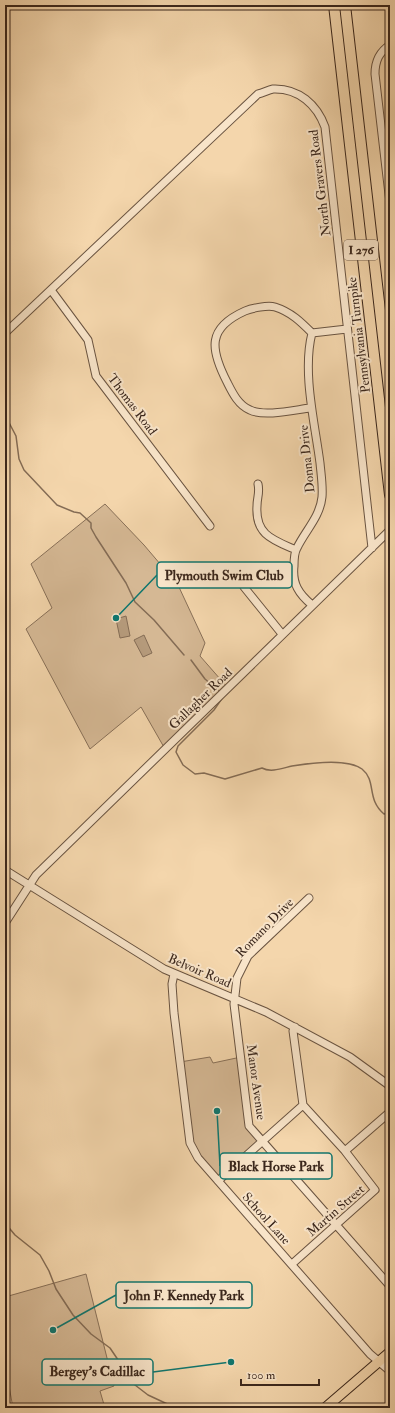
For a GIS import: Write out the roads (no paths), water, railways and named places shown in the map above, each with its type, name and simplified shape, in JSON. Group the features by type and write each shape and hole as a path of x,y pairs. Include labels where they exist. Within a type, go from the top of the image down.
{"highway":[{"name":"Pennsylvania Turnpike","path":"334,5 390,495"},
{"name":"Pennsylvania Turnpike","path":"345,5 390,398"}],"main road":[{"path":"325,1408 390,1352"}],"street":[{"path":"390,45 382,50 378,57 375,74 390,203"},
{"name":"North Gravers Road","path":"5,333 258,94 273,89 300,95 312,104 320,114 325,127 372,548"},
{"name":"Thomas Road","path":"51,290 88,340 96,376 210,526"},
{"path":"310,408 260,412 250,410 242,405 233,394 218,367 215,352 215,341 220,328 230,318 249,310 274,307 294,316 312,333 348,329"},
{"name":"Donna Drive","path":"312,333 309,345 310,408 316,425 322,497 318,513 296,550 293,575 295,586 302,597 312,605"},
{"path":"258,484 260,492 256,515 260,528 272,540 296,550"},
{"name":"Gallagher Road","path":"5,923 42,870 390,530"},
{"path":"244,587 282,634"},
{"name":"Belvoir Road","path":"5,870 174,974 235,998 295,1027 350,1057 390,1086"},
{"name":"Romano Drive","path":"235,998 238,978 248,956 309,898"},
{"name":"School Lane","path":"174,974 172,984 174,1013 190,1143 198,1158 378,1362 390,1371"},
{"name":"Manor Avenue","path":"235,998 234,1004 249,1126 336,1225 389,1282"},
{"path":"295,1027 293,1031 303,1104 345,1151 390,1112"},
{"path":"218,1181 303,1104"},
{"name":"Martin Street","path":"292,1264 375,1190 345,1151"}],"waterway":[{"path":"5,415 16,436 19,459 24,470 57,505 80,513 91,523 91,528 96,537 126,583 135,602 154,620 184,655"},
{"path":"191,660 205,679 219,691"},
{"path":"223,697 214,710 178,746 176,752 183,765 195,774 204,773 225,779 262,768 273,770 292,766 328,762 347,763 362,769 367,774 375,802 384,814 390,813"},
{"path":"5,1223 15,1235 40,1255 49,1271 56,1289 73,1315 91,1334 110,1348 135,1385 148,1395 176,1408"}],"place":[{"name":"Plymouth Swim Club","path":"116,618"},
{"name":"Black Horse Park","path":"217,1111"},
{"name":"John F. Kennedy Park","path":"53,1330"},
{"name":"Bergey's Cadillac","path":"231,1362"}]}
